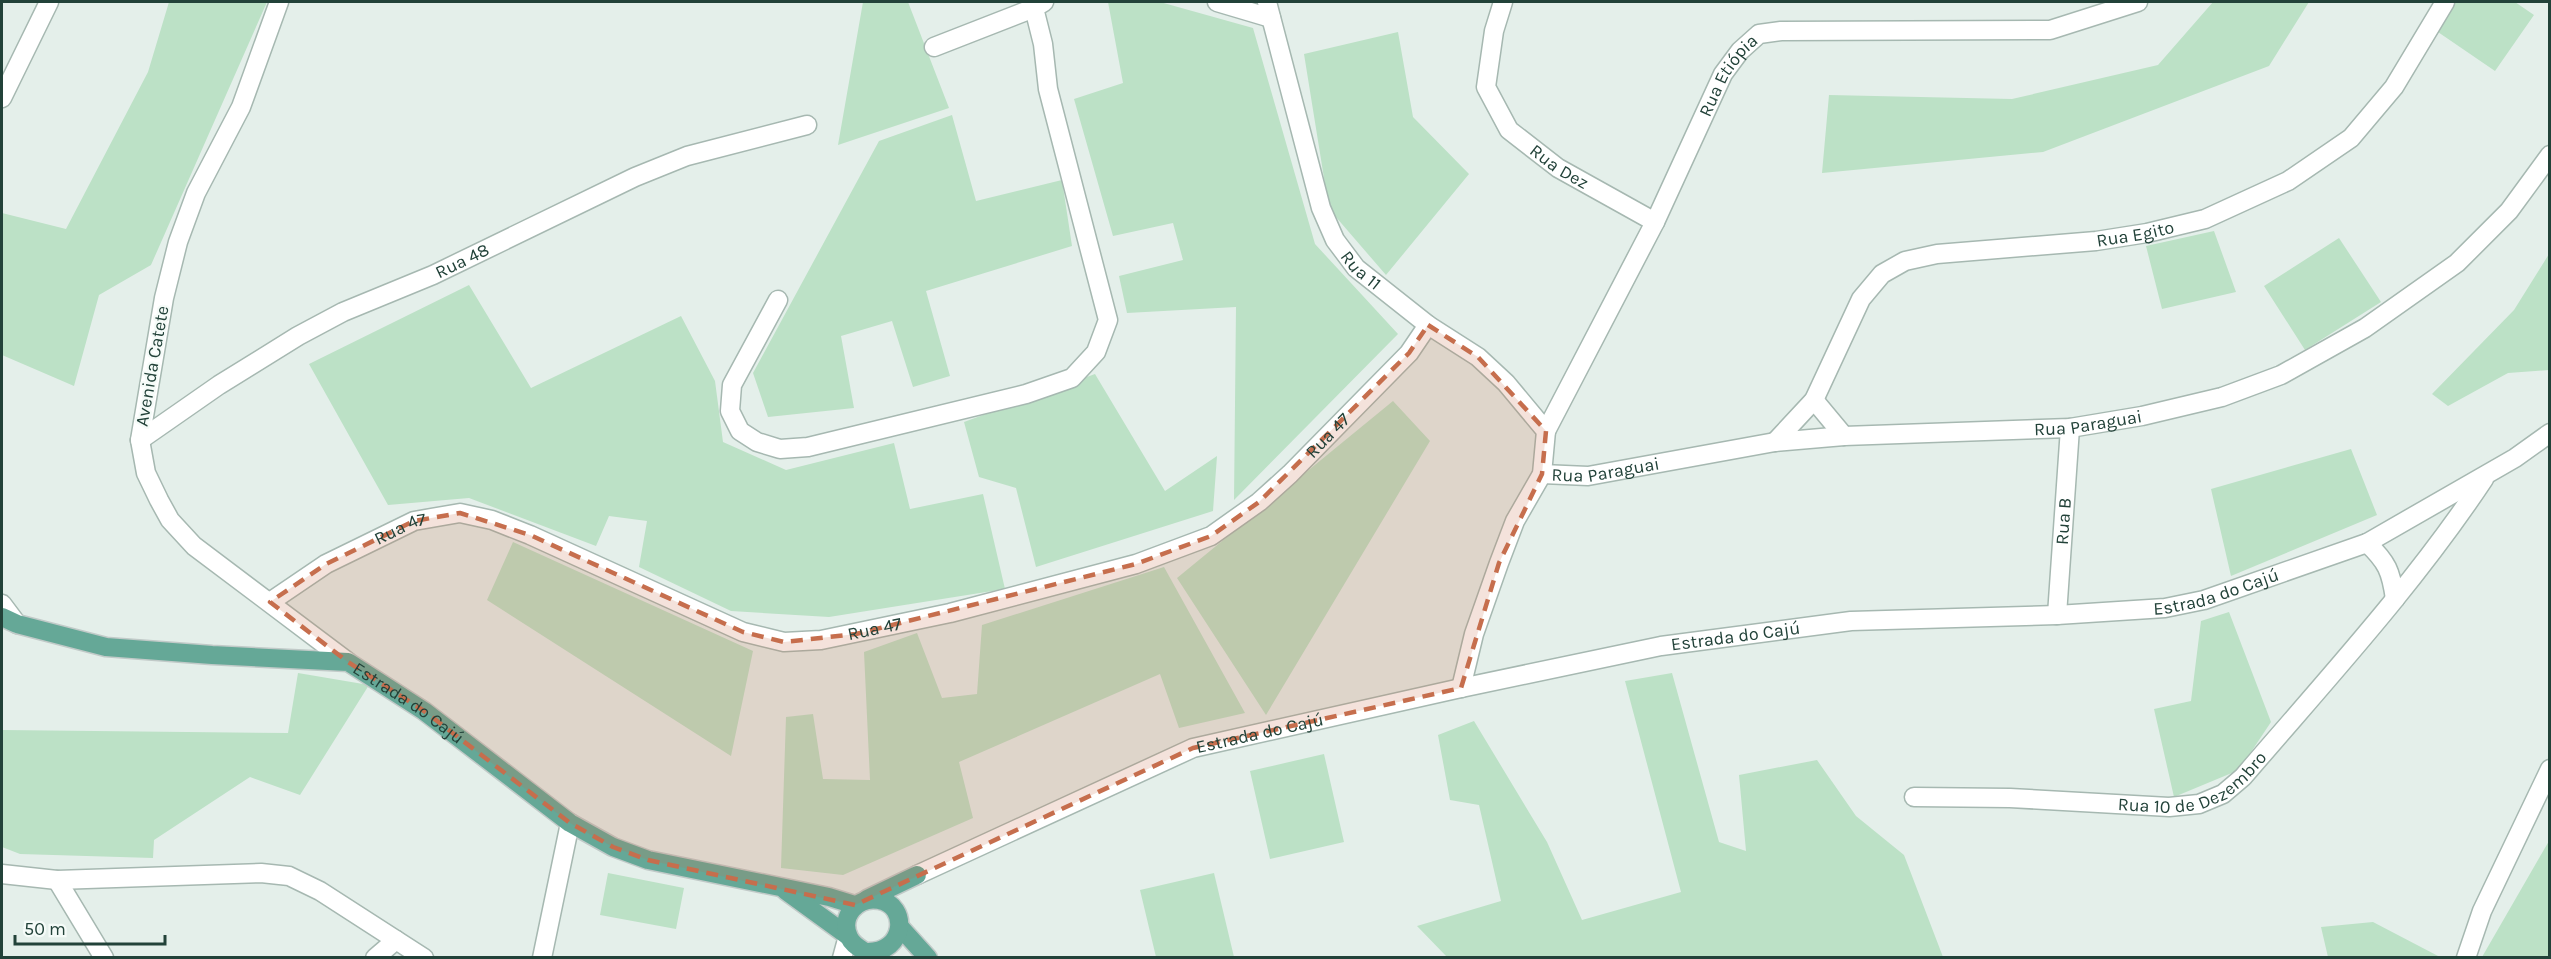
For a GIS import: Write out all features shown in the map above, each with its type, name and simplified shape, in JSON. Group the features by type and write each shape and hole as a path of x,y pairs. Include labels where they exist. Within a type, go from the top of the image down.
{"main road":[{"name":"Estrada do Cajú","path":"9,621 106,647 212,656 348,662 424,711 570,824 613,847 648,860 782,889 861,902 882,900 897,919"},
{"name":"Estrada do Cajú","path":"782,889 848,936 855,946 867,956 892,944 897,919 917,875"},
{"name":"Estrada do Cajú","path":"861,902 917,875"},
{"path":"848,936 846,919 861,902"},
{"path":"897,919 928,957"}],"street":[{"path":"3,88 49,2"},
{"name":"Avenida Catete","path":"279,2 241,107 196,193 178,242 164,298 140,441 146,473 170,520 194,546 348,662"},
{"path":"1217,2 1269,10"},
{"name":"Rua Dez","path":"1503,2 1494,31 1486,87 1509,130 1558,168 1655,222"},
{"name":"Rua Etiópia","path":"1546,432 1655,222 1723,74 1740,51 1759,34 1781,31 2050,30 2138,2"},
{"name":"Rua Egito","path":"1774,442 1814,400 1861,299 1882,274 1905,261 1937,254 2096,241 2147,233 2205,219 2288,181 2351,138 2394,87 2445,2"},
{"path":"778,300 732,385 730,411 740,431 757,442 780,449 808,447 1026,394 1072,378 1096,352 1108,320 1048,89 1039,5 934,47"},
{"name":"Rua 11","path":"1269,10 1320,208 1335,240 1356,268 1428,325 1478,357 1506,383 1546,432"},
{"name":"Rua 48","path":"140,441 219,385 298,336 343,312 433,275 635,177 687,156 807,125"},
{"name":"Rua Paraguai","path":"1542,474 1588,476 1774,442 1844,436 2070,428 2142,416 2222,397 2281,375 2365,328 2457,263 2509,211 2550,155"},
{"name":"Rua 47","path":"270,602 326,564 414,521 460,513 492,520 530,535 743,632 784,642 821,640 950,612 1136,564 1211,536 1258,502 1290,474 1409,353 1428,325"},
{"path":"1814,400 1844,436"},
{"name":"Rua B","path":"2057,615 2070,428"},
{"path":"1461,688 1474,634 1499,563 1515,521 1542,474 1546,432"},
{"name":"Estrada do Cajú","path":"917,875 1193,748 1461,688 1661,646 1851,621 2057,615 2165,608 2204,600 2367,543 2486,475 2550,433"},
{"name":"Rua 10 de Dezembro","path":"1914,797 2010,798 2169,807 2199,804 2223,794 2243,777 2395,599 2441,540 2486,475"},
{"path":"2367,543 2383,558 2391,574 2395,599"},
{"path":"2,604 9,621"},
{"path":"2466,957 2482,911 2550,769"},
{"path":"542,957 570,824"},
{"path":"2,874 57,880 261,873 289,876 320,891 424,957"},
{"path":"57,880 104,957"},
{"path":"842,957 848,936"},
{"path":"375,957 396,940"}],"highlighted area":[{"path":"1428,325 1478,357 1546,431 1542,474 1499,563 1461,688 1193,748 855,905 648,860 613,847 570,823 424,711 348,662 270,602 326,564 414,521 460,513 530,535 743,632 784,642 856,634 1136,564 1211,536 1259,502 1409,353"}],"green space":[{"path":"169,2 267,2 151,265 99,295 74,386 2,355 2,213 66,229 148,72"},
{"path":"863,2 908,2 949,108 838,145"},
{"path":"1108,2 1160,2 1253,28 1315,244 1398,334 1234,500 1236,307 1127,313 1119,276 1183,260 1173,223 1113,236 1074,99 1123,83"},
{"path":"2213,2 2309,2 2269,66 2043,152 1822,173 1829,95 2012,99 2158,65"},
{"path":"2455,2 2515,2 2534,15 2495,71 2435,30"},
{"path":"1398,32 1413,117 1469,174 1386,275 1329,209 1304,54"},
{"path":"952,115 976,201 1062,180 1072,246 926,291 950,376 913,387 892,321 841,336 854,408 768,417 753,373 879,141"},
{"path":"2214,231 2236,292 2162,309 2146,246"},
{"path":"2339,238 2381,302 2305,350 2264,286"},
{"path":"2549,254 2549,370 2508,373 2448,406 2432,394 2514,310"},
{"path":"469,285 531,388 681,316 715,381 723,442 786,470 894,443 910,509 983,494 1005,589 829,617 731,611 639,567 647,521 609,516 596,546 469,498 388,505 309,364"},
{"path":"1095,374 1165,491 1217,456 1213,511 1036,567 1016,488 979,477 964,422"},
{"path":"1393,401 1430,441 1266,715 1177,578"},
{"path":"2351,449 2377,515 2231,576 2211,489"},
{"path":"513,542 753,651 731,756 487,600"},
{"path":"1164,567 1245,713 1179,728 1160,674 959,762 973,818 843,875 781,868 786,717 813,714 823,779 870,780 864,652 917,633 942,698 977,694 982,625"},
{"path":"2229,612 2271,722 2239,770 2174,797 2154,709 2191,701 2201,621"},
{"path":"298,673 369,685 300,795 250,777 154,840 153,858 20,854 2,847 2,730 288,733"},
{"path":"1672,673 1719,842 1746,851 1739,775 1817,760 1856,816 1904,855 1943,957 1447,957 1417,926 1501,901 1479,805 1450,800 1438,735 1474,721 1547,842 1582,920 1681,892 1625,681"},
{"path":"1324,754 1344,842 1270,859 1250,771"},
{"path":"2549,841 2549,957 2482,957"},
{"path":"608,873 684,888 676,929 600,915"},
{"path":"1214,873 1234,957 1156,957 1140,890"},
{"path":"2373,922 2440,957 2328,957 2321,927"}]}
